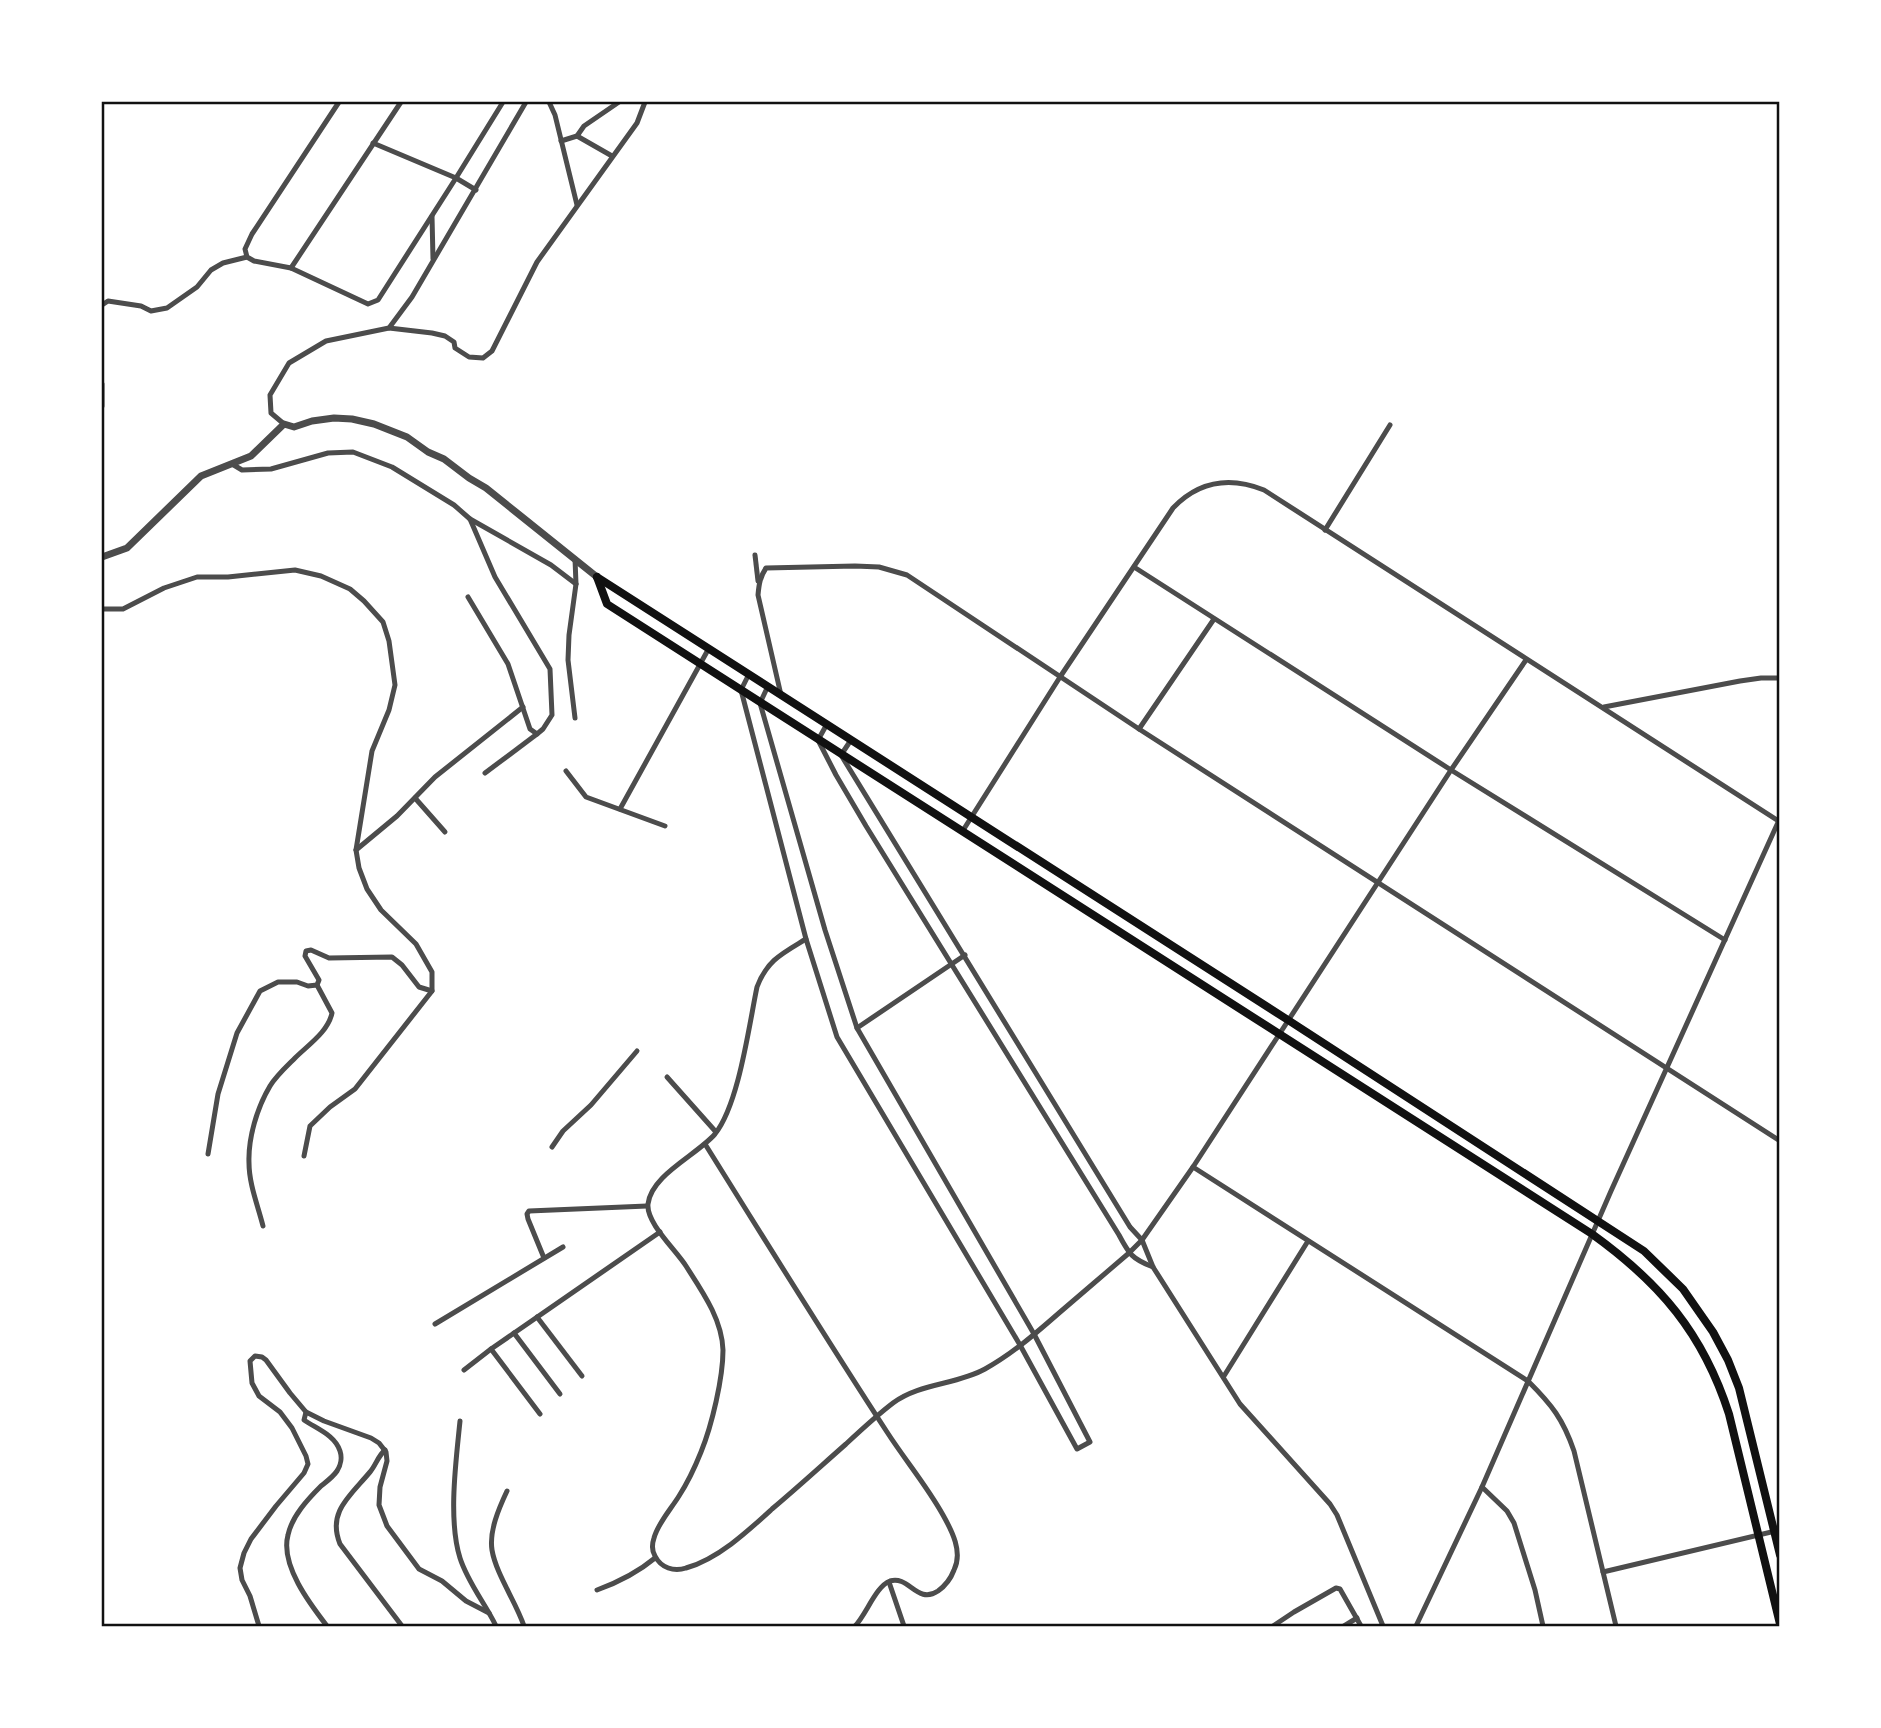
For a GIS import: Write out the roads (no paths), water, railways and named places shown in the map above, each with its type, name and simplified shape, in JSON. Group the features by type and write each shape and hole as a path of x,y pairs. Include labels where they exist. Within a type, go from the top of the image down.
{"main road":[{"path":"597,577 1644,1251 1683,1289 1713,1332 1728,1360 1739,1388 1777,1531 1780,1555"},
{"path":"597,577 607,604 1592,1234 1654,1285 1688,1326 1721,1390 1780,1625"}],"street":[{"path":"247,257 245,249 252,234 339,102"},
{"path":"291,268 401,102"},
{"path":"102,305 108,301 141,306 151,311 167,308 197,287 211,270 223,263 247,257 254,261 291,268 368,303 377,300 503,102"},
{"path":"389,328 412,297 526,102"},
{"path":"549,102 555,115 577,205"},
{"path":"561,141 577,136 584,126 620,102"},
{"path":"597,577 519,512 444,459 428,452 407,437 352,419 312,421 295,427 284,424 271,413 270,395 289,363 326,341 389,328 444,336 469,357 483,358 492,351 537,262 637,123 645,102"},
{"path":"577,136 612,156"},
{"path":"373,143 456,178 476,190"},
{"path":"432,216 433,261"},
{"path":"102,384 102,406"},
{"path":"102,557 127,548 201,476 251,456 284,424"},
{"path":"1325,530 1390,425"},
{"path":"232,464 242,470 271,469 328,453 353,452 392,467 454,505 470,519 551,565 576,584"},
{"path":"962,832 1060,677 1173,508 1184,496 1199,488 1228,482 1252,485 1264,491 1779,820 1666,1068 1482,1486 1416,1626"},
{"path":"470,519 495,577 550,669 552,715 543,729 485,773"},
{"path":"755,555 758,595 781,695"},
{"path":"575,559 576,584 568,660 575,718"},
{"path":"759,584 766,568 879,567 907,575 1139,729 1779,1140"},
{"path":"1134,567 1451,770 1725,940"},
{"path":"102,609 123,609 164,588 197,577 228,577 295,570 321,576 350,589 383,622 389,641 395,685 372,751 356,850 359,869 367,889 381,910 416,944 432,972 432,991 355,1089 310,1126 304,1156"},
{"path":"468,597 508,664 530,729 537,734"},
{"path":"1139,729 1214,619"},
{"path":"621,809 709,648"},
{"path":"806,939 771,962 762,974 734,1091 726,1115 716,1132 659,1183 651,1193 647,1206 653,1224 685,1264 710,1306 719,1325 723,1346 718,1388 702,1449 681,1493 653,1539 655,1558 675,1570 685,1569 710,1558 745,1534 895,1401 929,1386 981,1371 1002,1359 1129,1254 1142,1240 1193,1167 1451,770 1526,660"},
{"path":"749,674 741,690 806,939 837,1037 1020,1345 1077,1449 1090,1442 1034,1334 857,1028 825,930 760,703 768,686"},
{"path":"1604,707 1740,681 1780,678"},
{"path":"356,850 397,816 435,777 523,707"},
{"path":"827,724 818,740 866,826 1129,1254 1137,1261 1153,1267"},
{"path":"851,740 841,755 1130,1227 1142,1240 1153,1267 1241,1404 1337,1515 1383,1626"},
{"path":"566,771 586,797 665,826"},
{"path":"415,797 445,832"},
{"path":"263,1226 249,1165 252,1134 258,1112 271,1084 317,1039 332,1013 305,956 308,950 329,958 392,957 419,987 432,991"},
{"path":"857,1028 965,955"},
{"path":"208,1154 218,1094 237,1033 260,991 278,982 317,985"},
{"path":"552,1147 563,1131 591,1105 637,1051"},
{"path":"667,1077 716,1132"},
{"path":"705,1144 943,1516 957,1548 954,1571 943,1587 935,1593 924,1595 904,1583 889,1582 883,1586 855,1626"},
{"path":"1193,1167 1528,1381 1545,1398 1567,1430 1574,1451 1616,1626"},
{"path":"544,1258 528,1219 529,1212 647,1206"},
{"path":"464,1370 660,1232"},
{"path":"1224,1376 1308,1241"},
{"path":"435,1324 562,1247"},
{"path":"537,1317 582,1376"},
{"path":"514,1333 560,1394"},
{"path":"491,1349 540,1413"},
{"path":"260,1626 242,1580 240,1567 244,1553 251,1539 304,1473 307,1464 306,1456 292,1428 280,1412 259,1396 252,1383 250,1362 255,1356 266,1360 306,1412 379,1443 385,1450 387,1461 380,1487 379,1505 387,1526 419,1569 489,1613"},
{"path":"306,1412 304,1420 337,1443 342,1454 337,1471 304,1504 287,1535 290,1566 296,1580 327,1626"},
{"path":"460,1421 455,1504 457,1547 465,1572 496,1626"},
{"path":"385,1450 379,1454 371,1471 337,1514 335,1531 340,1544 402,1626"},
{"path":"1482,1486 1507,1511 1514,1523 1544,1626"},
{"path":"507,1491 494,1529 492,1549 524,1626"},
{"path":"1603,1572 1777,1531"},
{"path":"597,1590 639,1571 655,1558"},
{"path":"889,1582 904,1626"},
{"path":"1273,1626 1336,1588 1340,1589 1361,1626"},
{"path":"1344,1626 1357,1618"}]}
